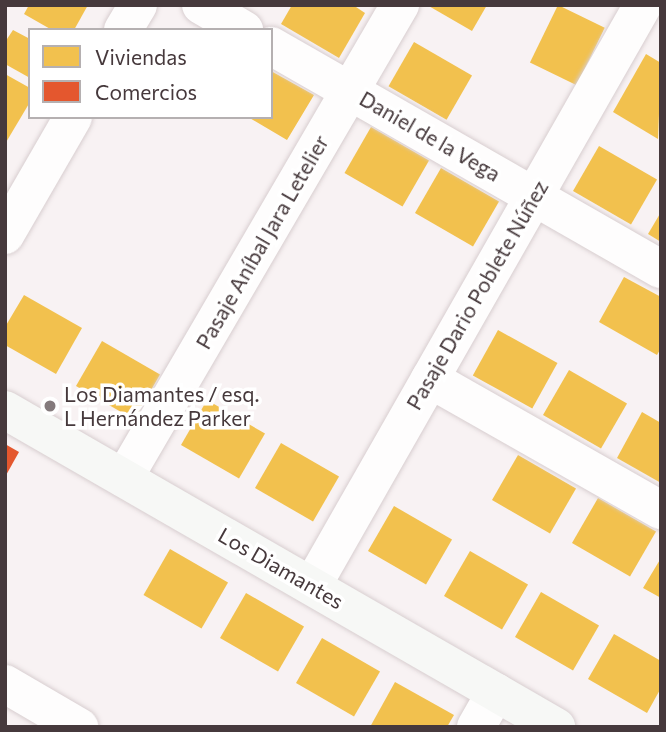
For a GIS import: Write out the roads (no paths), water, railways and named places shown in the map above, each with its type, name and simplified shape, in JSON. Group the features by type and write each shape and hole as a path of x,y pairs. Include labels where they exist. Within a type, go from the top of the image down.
{"street":[{"path":"125,28 138,5"},
{"path":"201,5 241,28"},
{"name":"Pasaje Aníbal Jara Letelier","path":"124,478 400,5"},
{"name":"Pasaje Dario Poblete Núñez","path":"312,586 643,5"},
{"name":"Daniel de la Vega","path":"273,47 661,269"},
{"path":"5,235 72,119"},
{"path":"430,379 661,510"},
{"name":"Los Diamantes","path":"5,410 556,727"},
{"path":"5,684 79,727"},
{"path":"476,727 496,692"}],"place":[{"name":"Los Diamantes / esq. L Hernández Parker","path":"50,406"}]}
